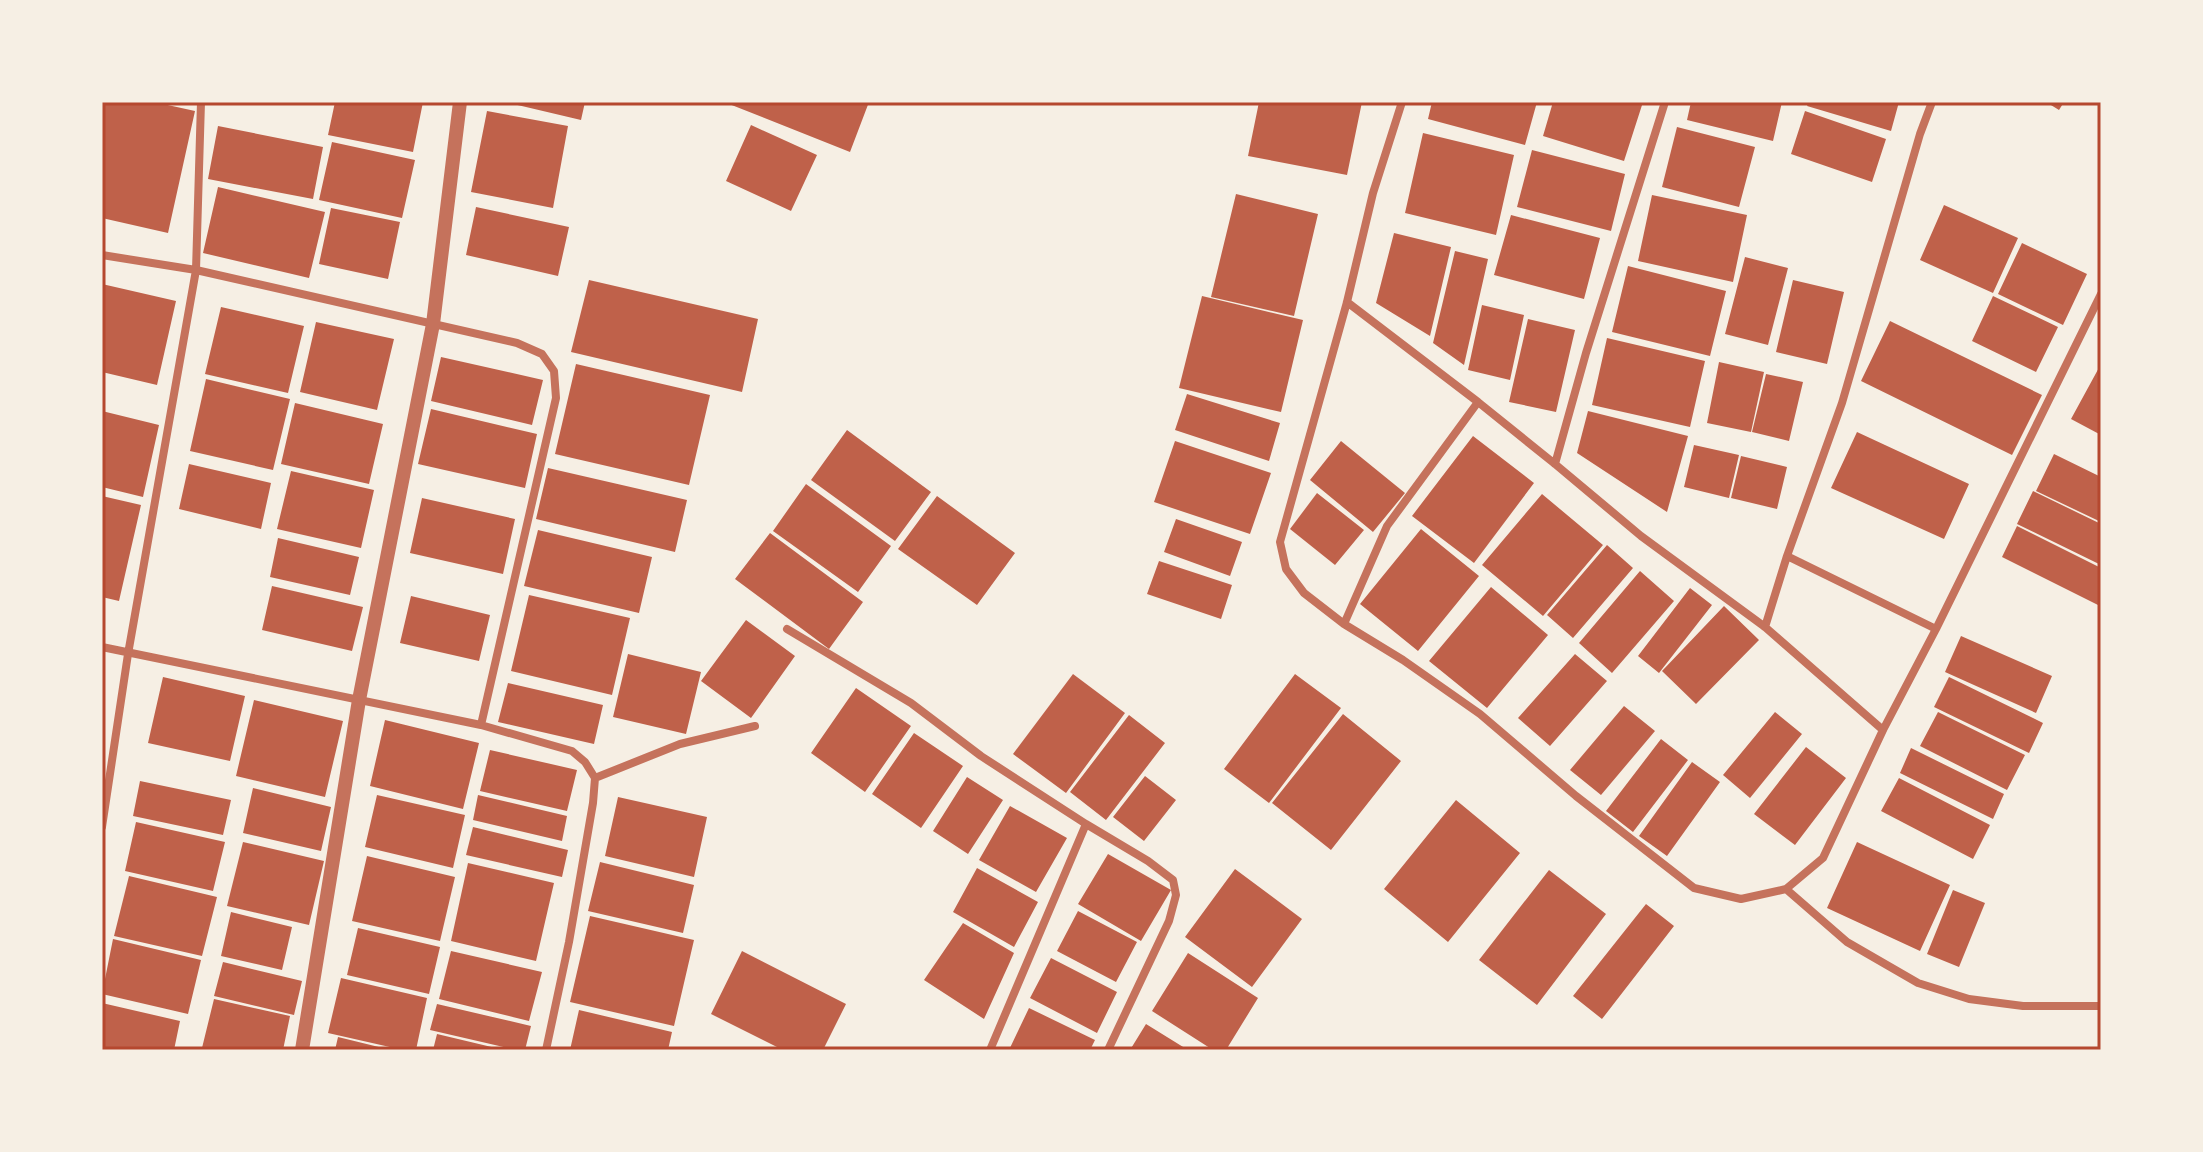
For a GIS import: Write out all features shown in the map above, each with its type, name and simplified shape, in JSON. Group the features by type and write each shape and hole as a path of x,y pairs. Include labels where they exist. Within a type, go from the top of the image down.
{"street":[{"path":"102,827 128,654 196,270 201,102"},
{"path":"302,1050 359,700 433,324 460,102"},
{"path":"1402,102 1373,193 1347,302 1280,542 1286,569 1304,593 1344,624 1403,660 1480,714 1576,796 1694,888 1741,899 1786,889 1823,858 1883,730 2101,294"},
{"path":"1555,464 1586,353 1665,102"},
{"path":"1765,627 1842,403 1932,102"},
{"path":"102,255 196,270 517,343 542,354 554,371 556,398 481,725"},
{"path":"1347,302 1478,402 1641,536 1765,627 1883,730"},
{"path":"1344,624 1387,526 1478,402"},
{"path":"1787,556 1936,629"},
{"path":"787,629 911,703 981,756 1173,880 1176,895 1169,921 1108,1050"},
{"path":"102,647 481,725 572,751 585,762 595,778 593,803 569,942 546,1050"},
{"path":"595,778 680,744 755,726"},
{"path":"990,1050 1086,824"},
{"path":"1786,889 1847,942 1918,983 1969,999 2023,1006 2101,1006"}],"building":[{"path":"102,102 154,102 195,111 168,233 102,218"},
{"path":"335,102 423,102 413,152 328,135"},
{"path":"505,102 585,102 581,120"},
{"path":"724,102 869,102 850,152"},
{"path":"1259,102 1362,102 1347,175 1248,156"},
{"path":"1432,102 1537,102 1525,145 1428,119"},
{"path":"1553,102 1643,102 1624,161 1543,136"},
{"path":"1691,102 1782,102 1773,141 1687,120"},
{"path":"1809,102 1899,102 1891,131 1807,106"},
{"path":"2046,102 2064,102 2059,110"},
{"path":"487,111 568,126 553,208 471,192"},
{"path":"1805,111 1886,139 1872,182 1791,154"},
{"path":"751,125 817,155 791,211 726,181"},
{"path":"218,126 323,147 313,199 208,179"},
{"path":"1677,127 1755,147 1739,207 1662,187"},
{"path":"1423,133 1514,155 1496,235 1405,213"},
{"path":"332,142 415,160 402,218 319,200"},
{"path":"1532,150 1625,174 1611,231 1517,207"},
{"path":"218,187 325,212 309,278 203,253"},
{"path":"1236,194 1318,214 1294,316 1211,297"},
{"path":"1652,195 1747,215 1733,282 1638,261"},
{"path":"1944,205 2018,238 1993,293 1920,260"},
{"path":"476,207 569,227 558,276 466,255"},
{"path":"331,208 400,222 388,279 319,264"},
{"path":"1511,215 1600,238 1584,299 1494,275"},
{"path":"1394,233 1451,247 1430,336 1376,303"},
{"path":"2022,243 2087,274 2063,325 1998,294"},
{"path":"1455,251 1488,259 1464,365 1433,343"},
{"path":"1745,257 1788,268 1768,345 1725,334"},
{"path":"1628,266 1726,291 1710,356 1612,332"},
{"path":"589,280 758,319 742,392 571,352"},
{"path":"1793,280 1844,292 1827,364 1776,352"},
{"path":"102,284 176,301 157,385 102,372"},
{"path":"1202,296 1303,320 1281,412 1179,388"},
{"path":"1993,296 2058,327 2036,372 1972,341"},
{"path":"1482,305 1524,315 1510,380 1468,370"},
{"path":"221,307 304,326 288,393 205,374"},
{"path":"1528,319 1575,330 1556,412 1509,402"},
{"path":"1890,321 2042,395 2012,455 1861,381"},
{"path":"316,322 394,339 377,410 300,392"},
{"path":"1607,338 1705,361 1690,427 1592,405"},
{"path":"441,357 543,380 532,425 431,401"},
{"path":"1719,362 1764,372 1751,432 1707,423"},
{"path":"576,364 710,395 689,485 555,454"},
{"path":"2101,364 2101,435 2071,419"},
{"path":"1766,374 1803,382 1789,441 1752,432"},
{"path":"206,379 290,399 273,470 190,451"},
{"path":"1187,394 1280,423 1269,461 1175,430"},
{"path":"295,403 383,424 369,484 281,464"},
{"path":"431,409 537,434 525,488 418,464"},
{"path":"102,411 159,425 143,497 102,487"},
{"path":"1588,411 1688,436 1667,512 1577,453"},
{"path":"847,430 931,492 895,541 811,480"},
{"path":"1857,432 1969,484 1944,539 1831,488"},
{"path":"1473,436 1534,483 1474,563 1412,516"},
{"path":"1175,441 1271,473 1250,534 1154,502"},
{"path":"1341,441 1405,493 1373,532 1310,480"},
{"path":"1694,445 1739,455 1729,498 1684,487"},
{"path":"2054,454 2101,477 2101,522 2036,491"},
{"path":"1741,456 1787,467 1777,509 1731,498"},
{"path":"189,464 271,483 261,529 179,509"},
{"path":"548,468 687,500 675,552 536,519"},
{"path":"291,471 374,490 361,548 277,529"},
{"path":"806,484 891,546 858,592 773,531"},
{"path":"2033,491 2101,524 2101,565 2017,524"},
{"path":"1317,493 1364,530 1335,565 1290,529"},
{"path":"1542,494 1603,545 1543,616 1482,565"},
{"path":"102,496 141,505 119,601 102,597"},
{"path":"937,496 1015,553 977,605 898,549"},
{"path":"422,498 515,519 503,574 410,553"},
{"path":"1176,519 1242,542 1230,576 1164,552"},
{"path":"2017,526 2101,568 2100,606 2002,557"},
{"path":"1421,529 1479,576 1418,651 1360,604"},
{"path":"538,530 652,557 639,613 524,586"},
{"path":"770,533 863,602 829,649 735,579"},
{"path":"278,538 359,557 350,595 270,577"},
{"path":"1607,545 1633,568 1573,638 1547,615"},
{"path":"1159,561 1232,585 1221,619 1147,594"},
{"path":"1640,571 1674,601 1612,673 1579,643"},
{"path":"272,586 363,607 352,651 262,630"},
{"path":"1491,587 1548,635 1487,708 1429,661"},
{"path":"1690,588 1712,605 1659,673 1638,656"},
{"path":"529,595 630,618 612,695 511,671"},
{"path":"411,596 490,615 479,661 400,643"},
{"path":"1724,606 1759,640 1696,704 1662,671"},
{"path":"746,620 795,656 751,718 701,681"},
{"path":"1961,636 2052,676 2036,713 1945,672"},
{"path":"628,654 701,672 686,734 613,717"},
{"path":"1575,654 1607,681 1550,746 1518,718"},
{"path":"1073,674 1125,713 1066,793 1013,754"},
{"path":"1295,674 1341,708 1269,803 1224,769"},
{"path":"163,677 245,696 230,761 148,743"},
{"path":"1949,677 2043,723 2029,753 1934,707"},
{"path":"508,683 603,705 594,744 498,722"},
{"path":"856,688 911,726 865,792 811,753"},
{"path":"254,700 343,721 325,797 236,776"},
{"path":"1624,706 1655,731 1601,795 1570,770"},
{"path":"1775,712 1802,734 1750,798 1723,775"},
{"path":"1938,712 2025,755 2007,790 1920,746"},
{"path":"1343,714 1401,761 1331,850 1272,803"},
{"path":"1129,715 1165,743 1106,820 1070,792"},
{"path":"385,720 479,743 463,809 370,786"},
{"path":"914,733 963,766 921,828 872,794"},
{"path":"1661,739 1688,760 1633,832 1606,811"},
{"path":"1806,747 1846,778 1795,845 1754,814"},
{"path":"1911,748 2004,794 1993,819 1900,773"},
{"path":"490,750 577,770 567,811 480,791"},
{"path":"1692,762 1720,782 1667,856 1639,836"},
{"path":"1145,776 1176,800 1144,841 1113,817"},
{"path":"967,777 1003,800 968,854 933,831"},
{"path":"1899,778 1990,825 1973,859 1881,811"},
{"path":"140,781 231,800 223,835 133,816"},
{"path":"253,788 331,807 321,851 243,833"},
{"path":"377,795 465,815 453,868 365,847"},
{"path":"478,795 567,816 562,841 473,820"},
{"path":"618,797 707,817 694,877 605,856"},
{"path":"1456,800 1520,853 1448,942 1384,889"},
{"path":"1010,806 1067,838 1036,892 979,860"},
{"path":"136,822 225,842 213,891 125,871"},
{"path":"473,827 568,850 562,877 466,855"},
{"path":"243,842 324,861 309,925 227,906"},
{"path":"1857,842 1950,885 1920,951 1827,908"},
{"path":"1108,854 1171,890 1141,941 1078,904"},
{"path":"367,856 455,877 440,941 352,921"},
{"path":"600,862 694,885 683,933 588,911"},
{"path":"468,863 554,883 536,961 451,941"},
{"path":"977,868 1038,902 1014,947 953,912"},
{"path":"1235,869 1302,919 1252,987 1185,937"},
{"path":"1549,870 1606,914 1537,1005 1479,960"},
{"path":"129,876 217,897 202,956 114,936"},
{"path":"1953,890 1985,903 1959,967 1927,954"},
{"path":"1646,904 1674,926 1602,1019 1573,996"},
{"path":"1078,911 1137,942 1116,982 1057,951"},
{"path":"231,912 292,927 282,970 221,956"},
{"path":"590,916 694,940 674,1026 570,1002"},
{"path":"963,923 1014,953 984,1019 924,980"},
{"path":"358,928 440,947 429,994 347,975"},
{"path":"113,939 201,960 188,1014 102,994"},
{"path":"451,951 542,972 529,1021 439,999"},
{"path":"742,951 846,1004 823,1050 783,1050 711,1014"},
{"path":"1188,953 1258,998 1226,1050 1213,1050 1152,1011"},
{"path":"1051,958 1117,992 1097,1033 1030,998"},
{"path":"223,962 302,981 294,1015 214,996"},
{"path":"341,978 427,998 416,1050 403,1050 328,1033"},
{"path":"214,999 290,1016 283,1050 202,1048"},
{"path":"102,1003 180,1021 174,1050 102,1050"},
{"path":"437,1004 531,1026 525,1050 430,1030"},
{"path":"1029,1008 1095,1040 1090,1050 1009,1050"},
{"path":"579,1010 672,1032 668,1050 570,1050"},
{"path":"1146,1024 1188,1050 1130,1050"},
{"path":"437,1034 500,1049 500,1050 433,1050"},
{"path":"338,1037 387,1049 387,1050 335,1050"}]}
